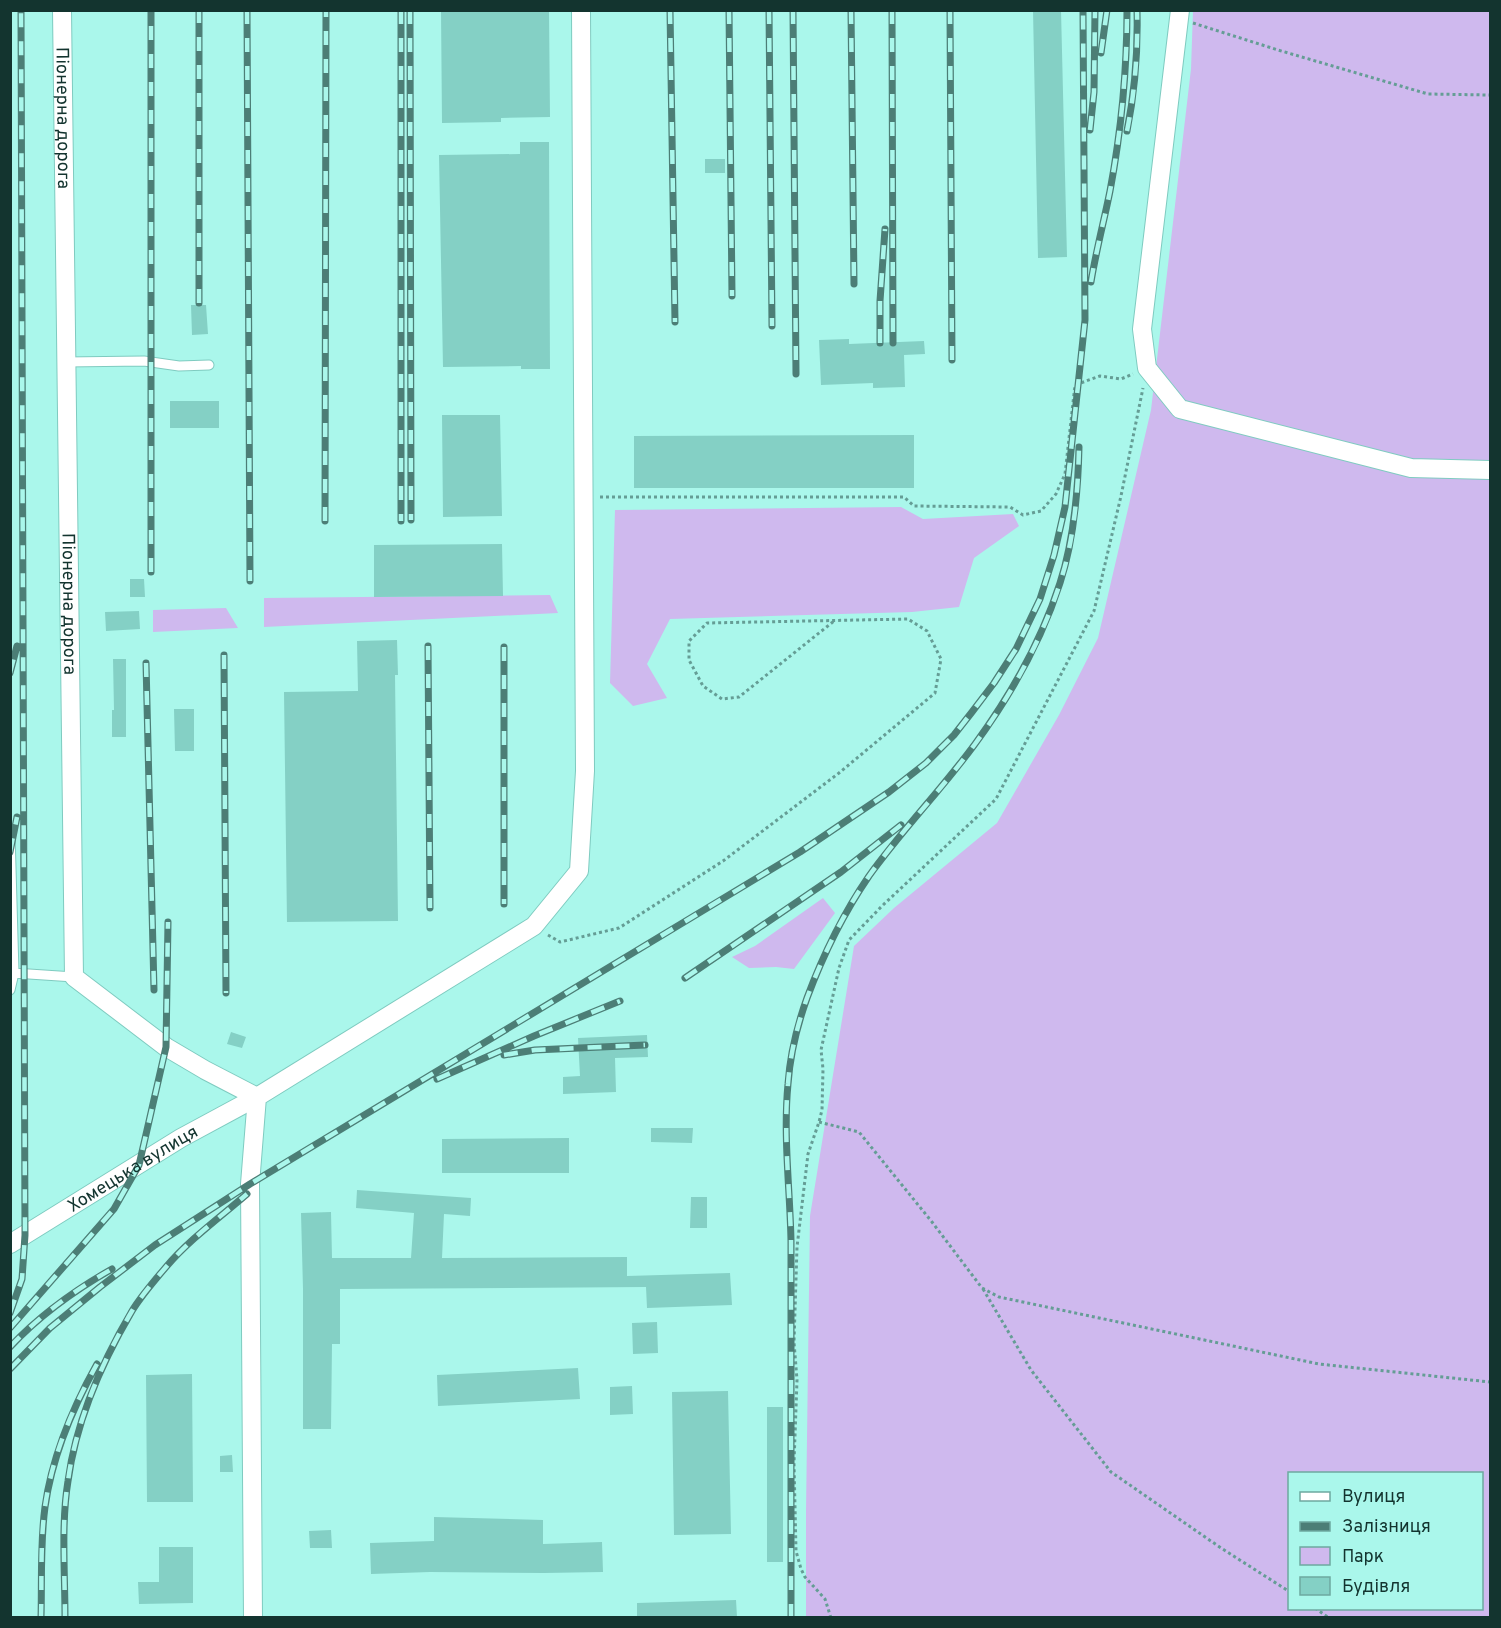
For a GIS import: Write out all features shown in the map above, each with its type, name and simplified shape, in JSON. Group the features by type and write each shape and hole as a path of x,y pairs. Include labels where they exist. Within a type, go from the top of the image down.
{"street":[{"name":"Піонерна дорога","path":"62,10 74,977"},
{"name":"Хомецька вулиця","path":"10,1244 181,1138 257,1097 534,926 579,871 585,771 581,10"},
{"path":"1180,14 1142,329 1148,368 1180,409 1411,468 1491,470"},
{"path":"74,977 166,1047 257,1097 250,1184 253,1617"}],"lane":[{"path":"65,362 144,361 179,366 208,365"},
{"path":"10,833 14,973 10,990"},
{"path":"14,973 74,977"}],"path":[{"path":"1180,14 1278,50 1428,94 1491,95"},
{"path":"584,496 904,497 914,506 1010,507 1023,514 1041,511 1056,494 1065,474 1076,385 1100,376 1121,379 1148,368"},
{"path":"831,1617 825,1599 805,1577 796,1551 794,1463 797,1384 794,1356 794,1293 808,1154 822,1110 821,1050 839,968 849,940 996,799 1094,611 1148,368"},
{"path":"534,926 560,942 619,928 723,861 839,773 935,693 941,659 927,631 908,619 707,623 689,641 689,660 703,686 722,699 739,697 834,621"},
{"path":"819,1122 859,1132 982,1288 1031,1370 1111,1472 1221,1548 1288,1591"},
{"path":"982,1288 999,1297 1319,1364 1491,1382"}],"green space":[{"path":"1193,11 1490,11 1490,1617 806,1618 810,1216 854,946 894,908 997,823 1059,715 1098,638 1151,410 1191,69"},
{"path":"901,507 923,519 1013,514 1019,526 974,558 959,607 912,612 670,619 647,664 667,698 633,706 610,683 615,510"},
{"path":"550,595 558,613 264,627 264,598"},
{"path":"226,608 238,628 153,632 153,610"},
{"path":"823,898 835,913 794,969 749,968 732,957 755,946"}],"building":[{"path":"441,10 549,10 550,117 501,118 501,122 442,123"},
{"path":"1033,10 1061,10 1067,257 1038,258"},
{"path":"520,142 549,142 550,369 521,369 521,366 443,367 439,155 520,154"},
{"path":"705,159 725,159 725,173 705,173"},
{"path":"191,305 206,305 208,334 192,335"},
{"path":"849,339 849,344 924,341 925,354 904,355 905,387 873,388 873,383 821,385 819,340"},
{"path":"170,401 219,401 219,428 170,428"},
{"path":"442,415 500,415 502,516 443,517"},
{"path":"914,435 914,488 634,488 634,436"},
{"path":"502,544 503,596 374,597 374,545"},
{"path":"130,579 144,579 145,597 130,597"},
{"path":"139,611 140,629 106,631 105,612"},
{"path":"397,640 398,675 395,675 398,921 287,922 284,692 358,691 357,641"},
{"path":"113,659 126,659 126,737 112,737"},
{"path":"174,709 194,709 194,751 175,751"},
{"path":"231,1032 246,1037 242,1048 227,1044"},
{"path":"647,1035 648,1057 615,1058 616,1092 563,1094 563,1077 580,1076 578,1038"},
{"path":"651,1128 693,1128 692,1143 651,1142"},
{"path":"569,1138 569,1173 442,1173 442,1139"},
{"path":"357,1190 471,1198 470,1216 444,1214 442,1258 627,1257 627,1276 730,1273 732,1305 647,1308 646,1287 340,1289 340,1344 332,1344 331,1429 303,1429 301,1213 331,1212 332,1258 411,1258 414,1213 356,1208"},
{"path":"691,1197 707,1197 707,1228 690,1228"},
{"path":"657,1322 658,1353 633,1354 632,1323"},
{"path":"578,1368 580,1399 438,1406 437,1375"},
{"path":"192,1374 193,1502 147,1502 146,1375"},
{"path":"632,1386 633,1414 610,1415 610,1387"},
{"path":"728,1391 731,1534 674,1535 672,1392"},
{"path":"767,1407 783,1407 783,1562 767,1562"},
{"path":"232,1455 233,1472 220,1472 220,1456"},
{"path":"434,1517 543,1520 543,1544 602,1542 603,1572 371,1574 370,1543 434,1541"},
{"path":"331,1530 332,1548 310,1548 309,1531"},
{"path":"159,1547 193,1547 193,1603 139,1604 138,1582 159,1582"},
{"path":"736,1600 737,1617 637,1617 637,1603"}],"railway":[{"path":"10,1313 22,1279 25,1235 21,10"},
{"path":"151,10 151,572"},
{"path":"199,10 199,303"},
{"path":"247,10 250,581"},
{"path":"325,521 326,10"},
{"path":"401,10 401,521"},
{"path":"410,10 411,520"},
{"path":"670,10 675,322"},
{"path":"729,10 732,296"},
{"path":"769,10 772,326"},
{"path":"793,10 796,374"},
{"path":"851,10 854,284"},
{"path":"892,10 893,343"},
{"path":"950,10 952,360"},
{"path":"10,1369 50,1328 155,1245 250,1184 800,852 889,792 926,763 954,735 994,683 1016,649 1040,599 1054,555 1065,507 1085,320 1083,10"},
{"path":"1090,130 1094,92 1095,10"},
{"path":"1101,53 1107,10"},
{"path":"1091,282 1110,191 1123,101 1127,10"},
{"path":"1127,131 1135,71 1137,10"},
{"path":"880,343 880,301 885,229"},
{"path":"791,1618 791,1241 786,1123 789,1073 797,1030 820,966 834,935 860,890 882,859 975,744 1013,687 1034,647 1060,583 1069,550 1076,499 1079,447"},
{"path":"10,673 17,646"},
{"path":"428,646 430,908"},
{"path":"504,647 504,904"},
{"path":"224,655 226,993"},
{"path":"146,663 154,990"},
{"path":"10,852 17,817"},
{"path":"685,978 841,872 901,825"},
{"path":"10,1328 114,1209 139,1165 166,1047 168,922"},
{"path":"437,1079 620,1001"},
{"path":"504,1055 535,1050 645,1045"},
{"path":"65,1618 64,1531 68,1481 77,1436 101,1371 132,1311 152,1283 184,1248 247,1194"},
{"path":"10,1347 58,1304 112,1269"},
{"path":"41,1618 42,1534 48,1488 64,1433 97,1364"}]}
